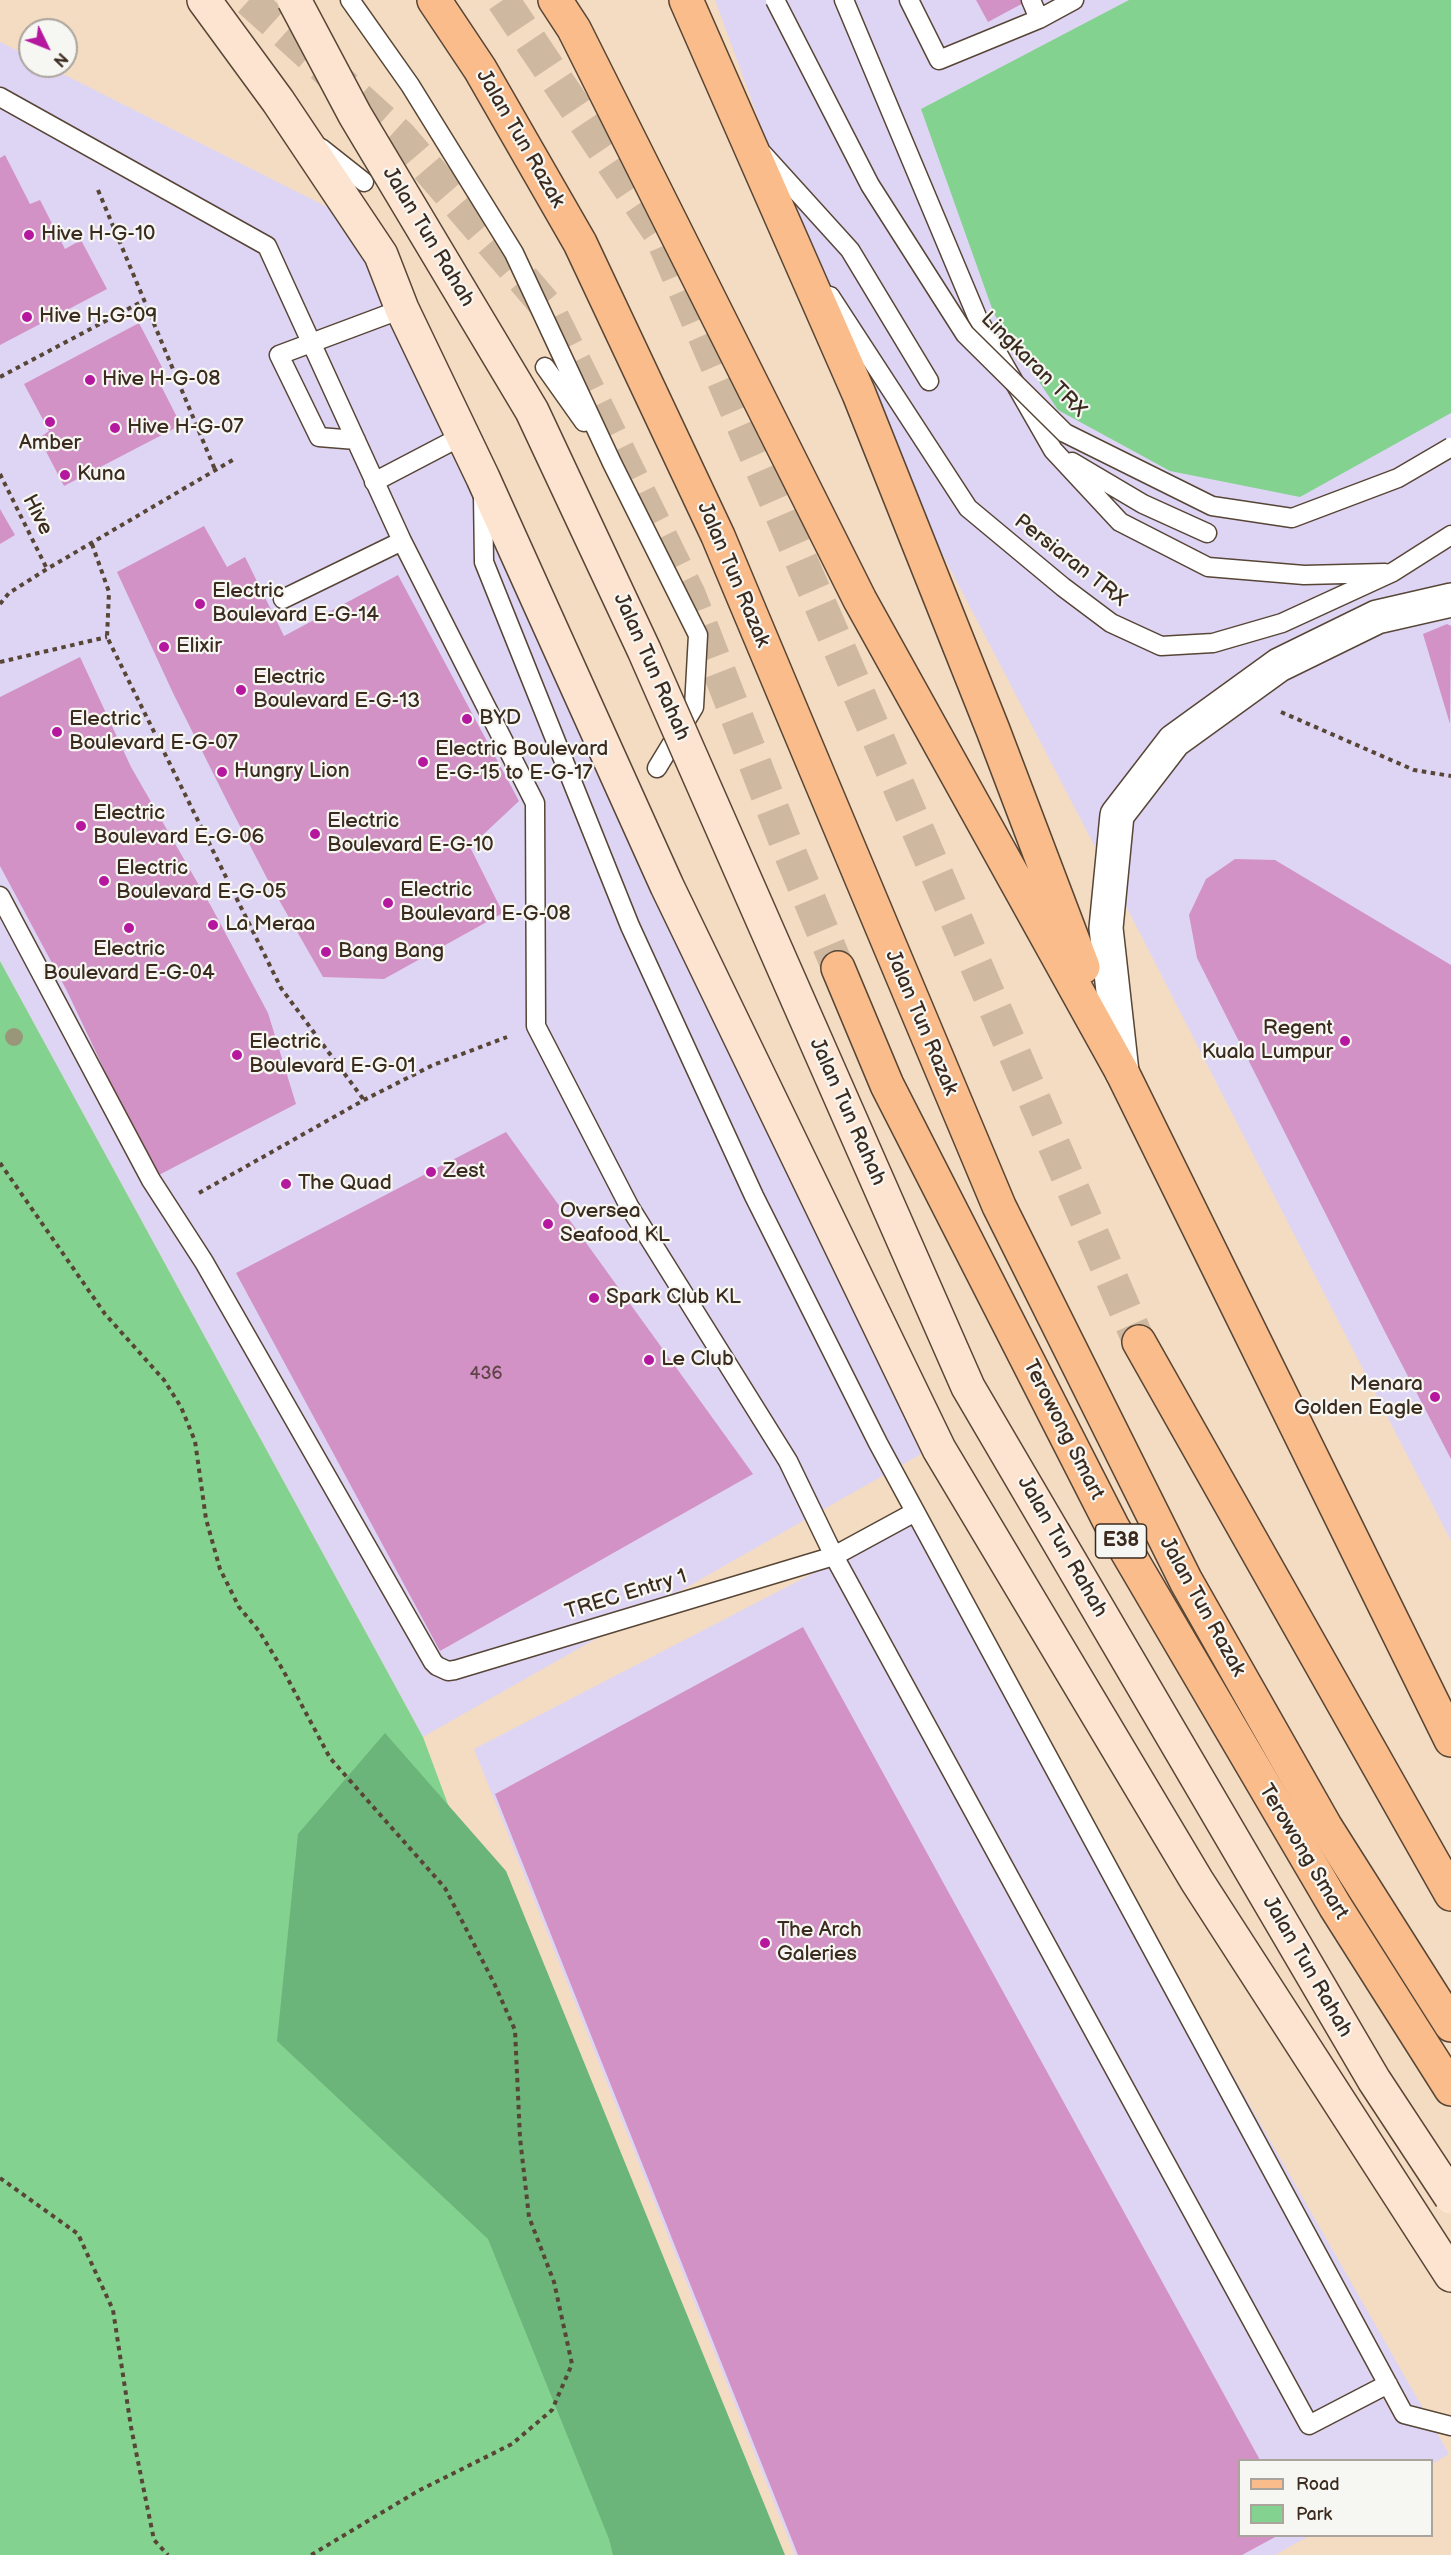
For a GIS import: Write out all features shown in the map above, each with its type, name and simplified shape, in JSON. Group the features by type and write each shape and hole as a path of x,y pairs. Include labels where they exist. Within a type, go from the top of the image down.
{"main road":[{"path":"204,0 295,127 381,255 402,309 483,478 667,886 939,1449 1197,1881 1451,2275"},
{"name":"Jalan Tun Rahah","path":"294,0 355,115 532,411 644,650 968,1387 1368,2070 1451,2197"},
{"name":"Jalan Tun Razak","path":"434,0 480,69 580,243 718,536 999,1206 1186,1581 1325,1826 1451,2025"},
{"path":"555,0 579,40 860,600 1122,1072 1451,1740"},
{"path":"687,0 859,394 1002,753 1122,1072"},
{"name":"Terowong Smart","path":"838,968 887,1085 1112,1526 1335,1906 1451,2089"},
{"path":"1138,1342 1451,1894"}],"street":[{"path":"1122,1072 1106,928 1117,815 1174,741 1279,665 1377,616 1450,599"}],"lane":[{"path":"350,0 410,85 514,253 612,463 698,635 694,707 657,768"},
{"name":"Lingkaran TRX","path":"775,0 870,184 965,334 1065,433 1212,506 1292,519 1398,478 1451,447"},
{"path":"844,0 978,319 1053,450 1120,522 1208,567 1304,575 1393,572"},
{"path":"909,0 939,60 1039,19 1074,0"},
{"path":"1031,0 1039,19"},
{"path":"0,97 267,246 402,541 535,803 536,1026 629,1206 788,1461 834,1556 1309,2425 1388,2384"},
{"path":"295,127 364,182"},
{"path":"746,135 850,250 929,381"},
{"name":"Persiaran TRX","path":"789,234 968,508 1063,587 1111,623 1161,646 1214,643 1281,623 1393,572 1451,535"},
{"path":"356,440 319,437 279,355 402,309"},
{"path":"545,367 612,463"},
{"path":"375,482 462,436"},
{"path":"1053,450 1143,504 1207,533"},
{"path":"483,478 484,562 630,926 754,1196 878,1443 1404,2414 1451,2426"},
{"path":"283,599 402,541"},
{"name":"TREC Entry 1","path":"0,896 151,1180 204,1262 433,1662 448,1671 455,1670 834,1556 915,1512"}],"path":[{"path":"77,140 216,472"},
{"path":"0,377 145,300"},
{"path":"0,598 216,472 236,458"},
{"name":"Hive","path":"0,474 48,569"},
{"path":"92,544 109,592 107,637 281,988 364,1100"},
{"path":"0,604 9,593"},
{"path":"0,662 107,637"},
{"path":"1239,694 1414,770 1451,776"},
{"path":"197,1194 364,1100 433,1065 536,1026"},
{"path":"0,1163 105,1314 164,1380 181,1407 195,1441 206,1518 220,1569 239,1607 259,1631 283,1670 330,1758 445,1888 494,1983 515,2030 520,2138 529,2217 554,2282 572,2364 552,2410 512,2444 418,2491 311,2555"},
{"path":"0,2178 78,2234 113,2310 131,2427 154,2540 168,2555"}],"shaded area":[{"path":"715,0 1451,0 1451,1541 1129,912 859,394"},
{"path":"0,42 18,51 18,78 71,78 371,229 921,1454 423,1737 0,961"},
{"name":"The Arch Galeries","path":"916,1520 1449,2454 1433,2463 1433,2459 1238,2459 1238,2537 1307,2537 1275,2555 795,2555 474,1749"}],"green space":[{"path":"1129,0 1451,0 1451,413 1300,497 1170,471 1058,410 994,314 921,109"},
{"path":"0,961 423,1737 726,2555 0,2555"},
{"path":"385,1733 506,1871 785,2555 613,2555 609,2539 488,2239 277,2041 298,1834"}],"building":[{"path":"976,0 1029,0 988,22"},
{"path":"5,155 30,204 40,200 65,249 81,240 107,289 0,345 0,158"},
{"path":"139,323 164,371 156,376 181,425 64,486 39,438 49,431 24,384"},
{"path":"0,509 15,535 0,544"},
{"path":"204,526 227,567 245,557 284,636 398,575 519,801 470,847 503,913 384,979 323,977 271,886 227,801 173,693 117,572"},
{"path":"1447,624 1451,626 1450,724 1423,634"},
{"path":"80,657 131,767 212,908 268,1013 296,1104 155,1177 67,991 0,866 0,697"},
{"name":"Regent Kuala Lumpur","path":"1235,859 1275,860 1451,965 1451,1459 1197,958 1189,915 1206,879"},
{"path":"506,1132 753,1474 440,1651 236,1273"},
{"name":"The Arch Galeries","path":"803,1627 1259,2459 1238,2459 1238,2537 1275,2537 1242,2555 798,2555 495,1794"}],"tunnel":[{"path":"249,0 400,136 548,308 689,594 785,841 838,968"},
{"path":"503,0 660,234 1139,1342"}],"place":[{"name":"Hive H-G-10","path":"29,235"},
{"name":"Hive H-G-09","path":"27,317"},
{"name":"Hive H-G-08","path":"90,380"},
{"name":"Amber","path":"50,422"},
{"name":"Hive H-G-07","path":"115,428"},
{"name":"Kuna","path":"65,475"},
{"name":"Electric Boulevard E-G-14","path":"200,604"},
{"name":"Elixir","path":"164,647"},
{"name":"Electric Boulevard E-G-13","path":"241,690"},
{"name":"BYD","path":"467,719"},
{"name":"Electric Boulevard E-G-07","path":"57,732"},
{"name":"Electric Boulevard E-G-15 to E-G-17","path":"423,762"},
{"name":"Hungry Lion","path":"222,772"},
{"name":"Electric Boulevard E-G-06","path":"81,826"},
{"name":"Electric Boulevard E-G-10","path":"315,834"},
{"name":"Electric Boulevard E-G-05","path":"104,881"},
{"name":"Electric Boulevard E-G-08","path":"388,903"},
{"name":"La Meraa","path":"213,925"},
{"name":"Electric Boulevard E-G-04","path":"129,928"},
{"name":"Bang Bang","path":"326,952"},
{"name":"Regent Kuala Lumpur","path":"1345,1041"},
{"name":"Electric Boulevard E-G-01","path":"237,1055"},
{"name":"Zest","path":"431,1172"},
{"name":"The Quad","path":"286,1184"},
{"name":"Oversea Seafood KL","path":"548,1224"},
{"name":"Spark Club KL","path":"594,1298"},
{"name":"Le Club","path":"649,1360"},
{"name":"Menara Golden Eagle","path":"1435,1397"},
{"name":"The Arch Galeries","path":"765,1943"}]}
